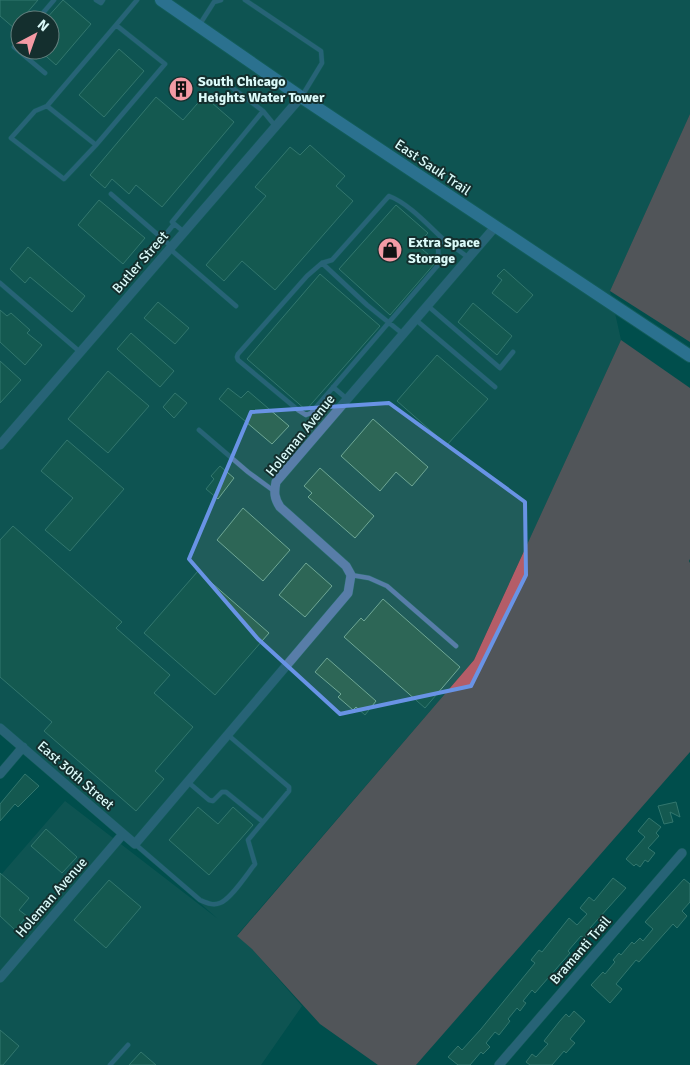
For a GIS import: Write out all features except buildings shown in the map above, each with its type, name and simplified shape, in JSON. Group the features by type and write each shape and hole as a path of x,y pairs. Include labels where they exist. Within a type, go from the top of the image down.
{"main road":[{"name":"East Sauk Trail","path":"161,0 495,228 690,356"}],"street":[{"name":"Butler Street","path":"1,441 302,97"},
{"name":"Holeman Avenue","path":"351,575 346,566 280,507 275,500 276,482 495,228"},
{"path":"135,844 348,593 351,585 351,575"},
{"name":"East 30th Street","path":"0,728 135,844"},
{"path":"0,774 23,748"},
{"name":"Holeman Avenue","path":"0,978 123,834"},
{"name":"Bramanti Trail","path":"499,1065 682,853"}],"lane":[{"path":"46,10 54,0"},
{"path":"96,0 101,3 104,0"},
{"path":"116,25 165,64 96,145 64,179 11,138 34,111 47,106 137,0"},
{"path":"199,26 214,2 221,0"},
{"path":"245,0 321,51 322,63 302,97"},
{"path":"30,60 45,73"},
{"path":"222,80 263,112 276,127"},
{"path":"47,106 96,145"},
{"path":"162,238 174,224 172,222 263,112"},
{"path":"110,194 162,238 236,306"},
{"path":"443,238 438,247 439,264 311,414 306,415 287,401 237,357 307,276 322,263 332,260 389,196 396,198 469,258"},
{"path":"174,224 184,232"},
{"path":"322,263 388,323 403,334"},
{"path":"0,283 80,352"},
{"path":"428,306 500,368 513,352"},
{"path":"416,320 495,387"},
{"path":"333,387 347,399"},
{"path":"199,430 248,472 274,491"},
{"path":"351,575 370,578 387,586 456,646"},
{"path":"135,844 200,900 211,905 220,903 228,898 256,864 248,840 289,791 289,787 228,735"},
{"path":"188,782 210,800 213,800 222,792 226,792 263,822"},
{"path":"110,1065 128,1045"}],"highlighted area":[{"path":"389,403 525,502 526,575 471,686 340,714 258,639 189,559 251,412"}],"shaded area":[{"path":"0,0 690,0 690,114 610,291 621,340 474,660 237,935 252,949 302,1006 261,1065 0,1065 0,876 65,801 218,919 0,731"},
{"path":"690,114 690,342 610,291"},
{"path":"621,340 690,388 690,752 416,1065 378,1065 320,1024 252,949 237,936 474,660"}],"place":[{"name":"South Chicago Heights Water Tower","path":"181,89"},
{"name":"Extra Space Storage","path":"390,250"}]}
